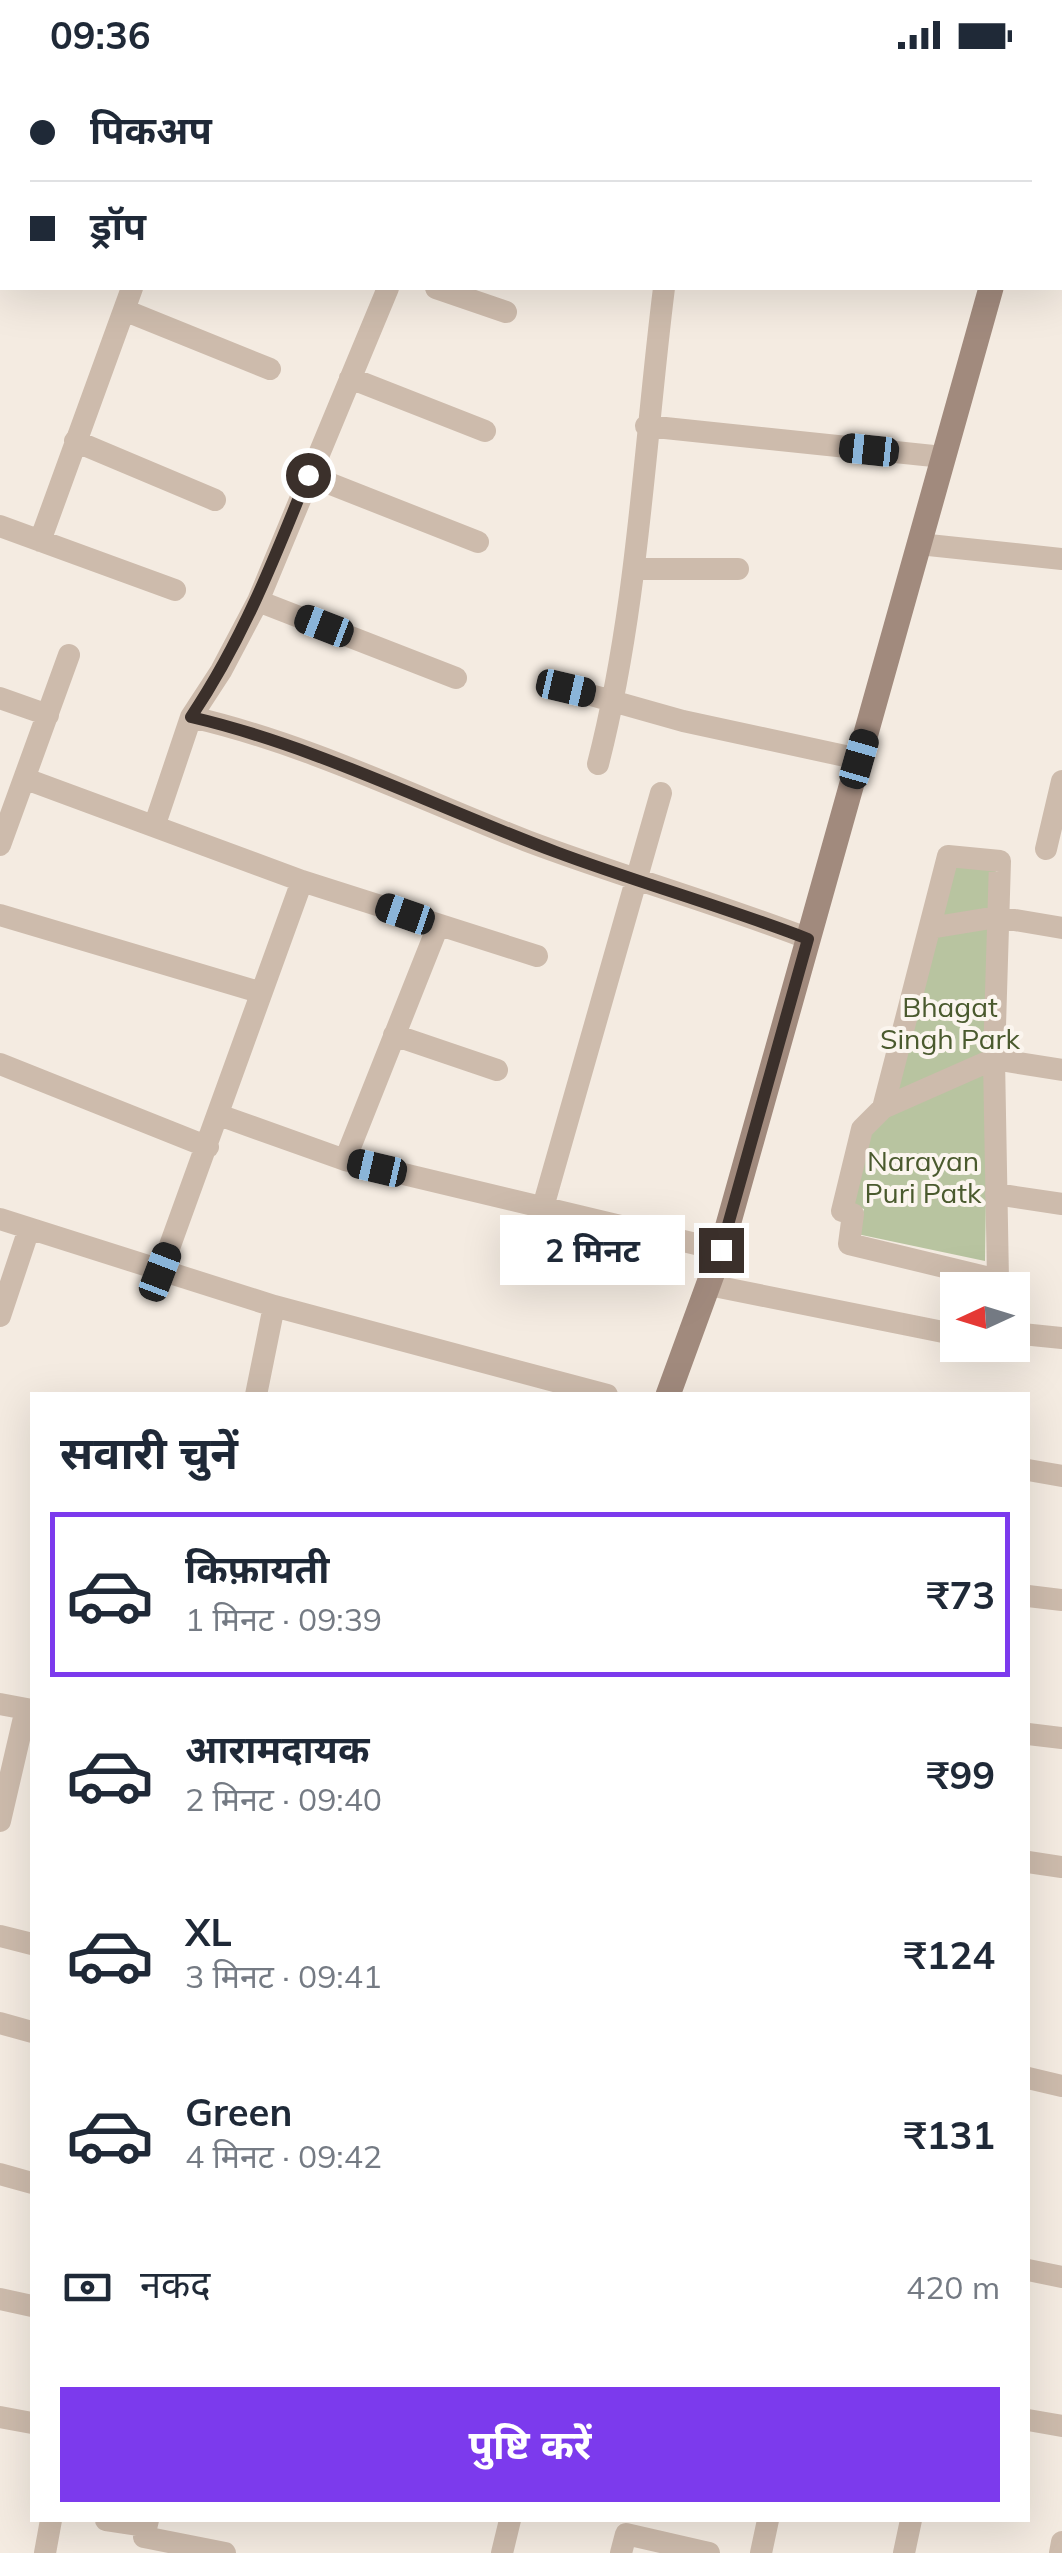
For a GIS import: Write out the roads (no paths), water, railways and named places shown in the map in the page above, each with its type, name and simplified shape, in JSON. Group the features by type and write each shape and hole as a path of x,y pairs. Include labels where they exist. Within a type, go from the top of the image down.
{"street":[{"path":"155,824 191,717 222,671 258,601 387,290"},
{"path":"442,290 506,312"},
{"path":"598,764 615,699 635,570 646,426 664,290"},
{"path":"669,1392 721,1250 990,290"},
{"path":"40,541 128,299 270,369"},
{"path":"350,378 484,430"},
{"path":"646,426 943,457"},
{"path":"75,441 215,500"},
{"path":"308,475 478,542"},
{"path":"0,526 175,590"},
{"path":"919,544 1062,559"},
{"path":"635,570 738,569"},
{"path":"258,601 456,678"},
{"path":"0,845 69,654"},
{"path":"566,688 683,721 859,759"},
{"path":"0,698 48,715"},
{"path":"191,717 247,730 560,853 808,939"},
{"path":"26,779 302,881 537,956"},
{"path":"1046,849 1062,781"},
{"path":"543,1207 640,878 661,792"},
{"path":"884,1108 948,856 1000,861 994,1060 998,1280 849,1244 854,1214 842,1211 862,1130 884,1108 994,1060 1062,1070"},
{"path":"160,1272 302,881"},
{"path":"0,915 259,992"},
{"path":"930,928 998,917 1062,928"},
{"path":"346,1160 438,926"},
{"path":"394,1035 497,1070"},
{"path":"0,1064 208,1148"},
{"path":"219,1116 346,1160 721,1250"},
{"path":"996,1194 1062,1204"},
{"path":"0,1219 274,1306 597,1392"},
{"path":"0,1316 29,1229"},
{"path":"709,1284 940,1331"},
{"path":"257,1392 274,1306"},
{"path":"1030,1335 1062,1338"},
{"path":"1030,1470 1062,1476"},
{"path":"1030,1596 1062,1600"},
{"path":"0,1704 29,1709 0,1821"},
{"path":"1030,1734 1062,1738"},
{"path":"1030,1862 1062,1867"},
{"path":"0,1936 30,1944"},
{"path":"0,2023 30,2031"},
{"path":"1030,2078 1062,2086"},
{"path":"0,2174 30,2182"},
{"path":"1030,2270 1062,2277"},
{"path":"0,2298 30,2306"},
{"path":"0,2417 30,2423"},
{"path":"1030,2420 1062,2426"},
{"path":"45,2553 51,2522"},
{"path":"502,2553 510,2522"},
{"path":"761,2553 768,2522"},
{"path":"904,2553 912,2522"},
{"path":"147,2523 144,2536 225,2553"},
{"path":"621,2553 626,2534 710,2553"},
{"path":"1060,2553 1062,2542"}],"park label":[{"name":"Bhagat Singh Park","path":"950,1023"},
{"name":"Narayan Puri Patk","path":"923,1177"}]}
